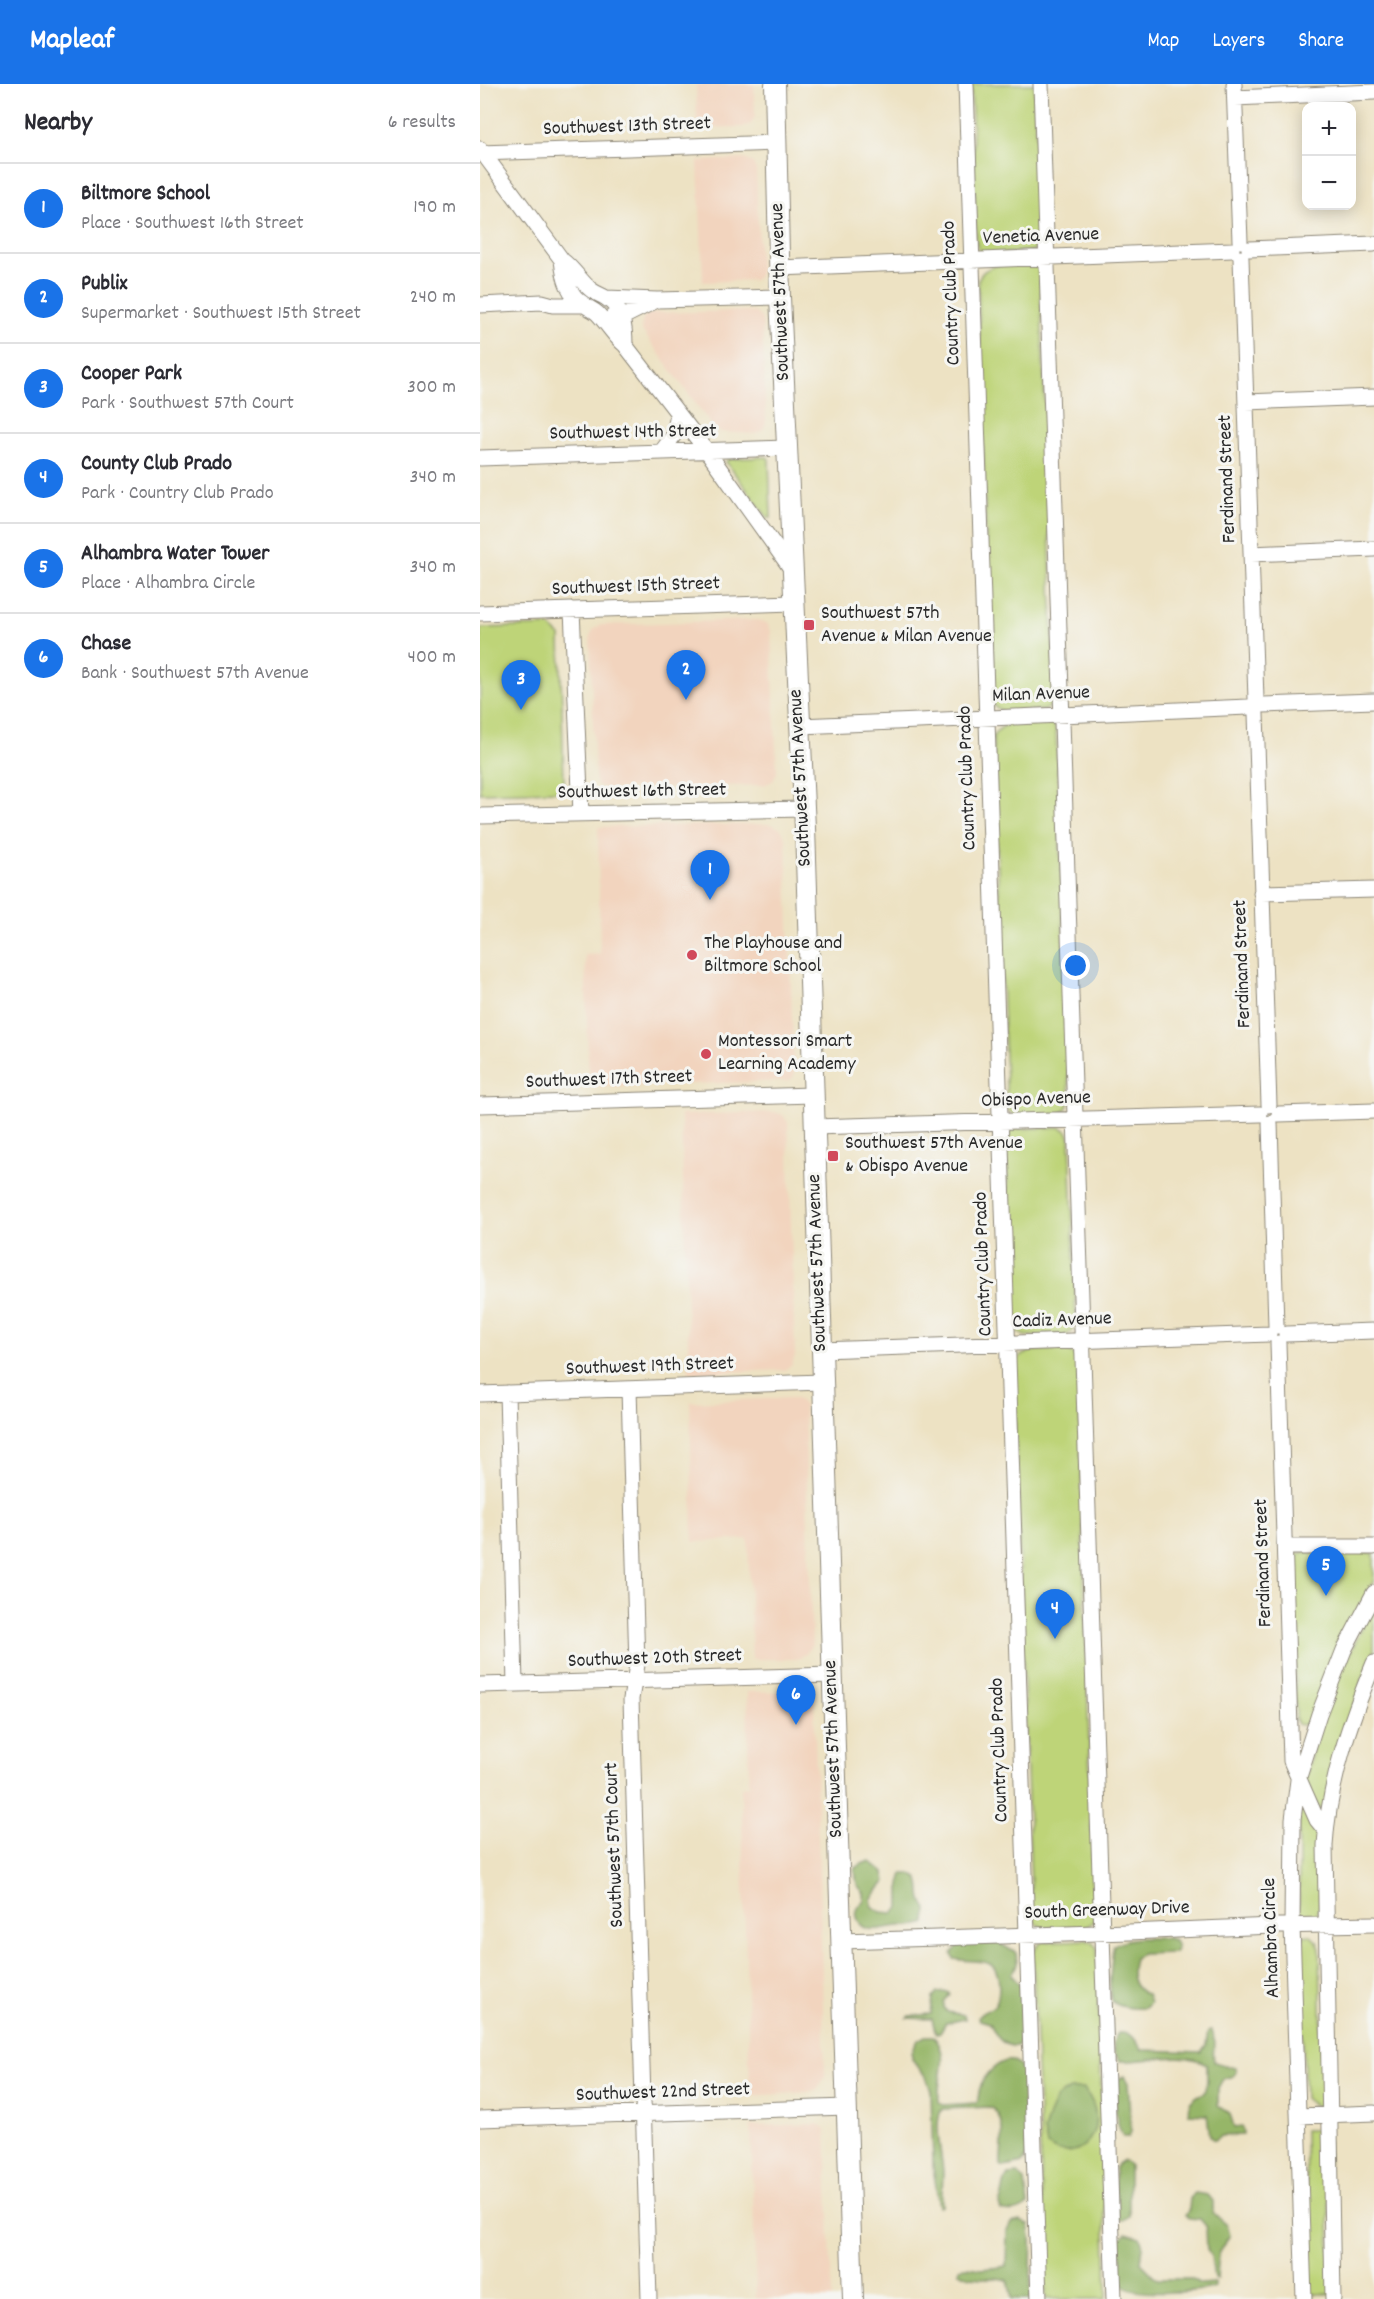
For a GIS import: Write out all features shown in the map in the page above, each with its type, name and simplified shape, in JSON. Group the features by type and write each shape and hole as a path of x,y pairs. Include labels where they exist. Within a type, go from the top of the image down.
{"main road":[{"name":"Southwest 57th Avenue","path":"775,84 780,297 804,809 853,2299"}],"street":[{"name":"Country Club Prado","path":"966,84 1039,2299"},
{"path":"1041,84 1077,1120 1114,2298"},
{"path":"1234,91 1374,92"},
{"name":"Ferdinand Street","path":"1234,91 1291,1752 1292,1767 1298,1780"},
{"name":"Southwest 13th Street","path":"481,151 776,143"},
{"path":"481,151 562,260 622,316 626,345"},
{"name":"Venetia Avenue","path":"779,268 1374,244"},
{"path":"562,260 565,282 573,295 590,308 616,338 626,345 707,451 792,570"},
{"path":"542,302 561,290 569,288 599,295 657,300 780,297"},
{"path":"480,305 542,302 590,308 612,316 622,316 657,300"},
{"path":"1246,402 1374,397"},
{"path":"662,452 674,435 678,414"},
{"name":"Southwest 14th Street","path":"480,458 787,448"},
{"path":"1251,554 1374,549"},
{"name":"Southwest 15th Street","path":"480,613 793,603"},
{"path":"572,610 581,814"},
{"name":"Milan Avenue","path":"800,726 1374,701"},
{"name":"Southwest 16th Street","path":"480,816 804,809"},
{"path":"1261,893 1374,890"},
{"name":"Southwest 17th Street","path":"480,1105 812,1095"},
{"name":"Obispo Avenue","path":"813,1126 1374,1111"},
{"name":"Cadiz Avenue","path":"821,1350 1374,1331"},
{"name":"Southwest 19th Street","path":"480,1394 822,1382"},
{"name":"Southwest 57th Court","path":"629,1389 637,1665 631,1699 649,2299"},
{"path":"507,1393 515,1684"},
{"path":"1285,1547 1374,1547"},
{"name":"Alhambra Circle","path":"1304,2299 1291,1846 1298,1780 1319,1714 1338,1666 1374,1593"},
{"path":"1333,2299 1324,1858 1326,1831 1339,1761 1374,1663"},
{"name":"Southwest 20th Street","path":"480,1685 832,1675"},
{"path":"1298,1780 1317,1820 1326,1831"},
{"name":"South Greenway Drive","path":"841,1941 1374,1924"},
{"name":"Southwest 22nd Street","path":"480,2119 847,2107"},
{"path":"1299,2116 1374,2113"}],"shaded area":[{"path":"696,84 754,84 755,116 751,124 742,127 697,128"},
{"path":"744,159 753,163 756,170 760,274 755,280 703,282 698,161"},
{"path":"749,311 756,313 762,319 766,422 763,430 755,434 720,432 713,427 641,329 642,322 646,315 653,313"},
{"path":"756,620 767,623 771,631 777,772 773,781 764,785 608,789 597,785 590,636 594,629 601,625"},
{"name":"The Playhouse and Biltmore School","path":"771,824 781,829 786,839 794,1076 789,1081 589,1087 585,955 600,954 598,827"},
{"path":"775,1112 783,1115 788,1123 795,1355 792,1365 784,1370 689,1373 681,1115"},
{"path":"792,1398 799,1400 804,1406 812,1644 806,1654 797,1659 752,1659 748,1539 693,1542 690,1402"},
{"path":"796,1691 814,1699 825,2077 818,2089 807,2092 750,2096 741,1787 749,1786 747,1692"},
{"path":"819,2124 826,2130 832,2299 756,2299 751,2126"}],"green space":[{"path":"971,84 1034,84 1039,240 1037,247 1031,252 986,254 979,251 976,242"},
{"path":"1031,264 1038,267 1040,272 1055,696 1052,705 1045,710 1004,712 994,706 991,698 978,280 987,269 993,266"},
{"path":"767,457 769,459 771,518 768,518 726,462 728,459"},
{"path":"549,626 560,636 564,785 557,791 480,793 480,628"},
{"path":"1048,722 1056,731 1069,1103 1060,1114 1015,1116 1007,1109 993,737 997,731 1009,724"},
{"path":"1060,1127 1067,1131 1070,1138 1076,1323 1072,1331 1066,1335 1025,1336 1017,1332 1012,1320 1006,1140 1016,1129"},
{"path":"1065,1350 1075,1355 1078,1364 1094,1921 1088,1926 1043,1928 1035,1922 1032,1913 1013,1365 1017,1359 1029,1352"},
{"path":"1304,1552 1374,1553 1374,1580 1346,1630 1310,1722 1302,1725 1296,1720 1292,1561 1296,1555"},
{"path":"1374,1601 1374,1652 1362,1680 1324,1808 1321,1809 1318,1808 1305,1780 1320,1719"},
{"path":"1299,1796 1317,1829 1319,1839 1320,1908 1314,1916 1308,1917 1299,1913"},
{"path":"870,1861 884,1873 886,1881 871,1899 872,1906 881,1912 893,1913 900,1907 900,1884 903,1874 911,1874 919,1879 924,1905 927,1909 926,1923 869,1929 860,1923 857,1912 864,1901 864,1893 857,1885 855,1869"},
{"path":"1310,1935 1318,1943 1320,1949 1323,2106 1313,2105 1305,2098 1299,1943 1303,1936"},
{"path":"1169,1938 1177,1947 1174,1953 1142,1954 1134,1958 1133,1979 1138,1988 1147,1995 1150,2003 1145,2008 1136,2008 1123,2007 1111,2001 1113,1946 1132,1939"},
{"path":"1086,1940 1097,1948 1107,2294 1105,2299 1046,2299 1033,1954 1042,1942"},
{"path":"997,1942 1016,1953 1017,1964 1011,1975 1021,1986 1024,1999 1020,2040 1017,2046 1007,2045 997,2036 990,2023 979,2020 978,2017 994,2006 998,1999 998,1975 994,1968 984,1962 954,1959 952,1954 960,1945 966,1943"},
{"path":"948,1992 950,1994 944,2002 947,2012 964,2015 965,2019 946,2023 940,2033 936,2034 932,2019 907,2018 931,2014 933,1998 937,1993"},
{"path":"1212,2030 1214,2062 1235,2068 1236,2072 1233,2076 1223,2079 1218,2088 1218,2106 1230,2114 1234,2127 1242,2126 1243,2135 1221,2136 1215,2140 1210,2136 1207,2115 1189,2114 1188,2110 1192,2101 1204,2093 1207,2082 1207,2064 1176,2057 1120,2061 1115,2054 1113,2042 1118,2033 1123,2033 1133,2037 1142,2050 1201,2052 1206,2045 1208,2031"},
{"path":"925,2036 933,2036 942,2051 939,2102 943,2105 977,2103 979,2090 988,2074 1002,2063 1012,2061 1024,2071 1023,2100 1028,2116 1027,2154 1023,2163 1004,2167 1001,2165 1002,2126 996,2112 990,2107 942,2109 938,2122 943,2172 942,2206 939,2207 933,2167 931,2091 926,2077 912,2059 912,2052 918,2040"},
{"path":"1124,2076 1128,2083 1131,2132 1129,2137 1123,2137 1116,2109 1118,2079"},
{"path":"1070,2089 1084,2089 1096,2116 1094,2129 1090,2140 1082,2147 1071,2151 1060,2151 1047,2145 1044,2131 1057,2097"},
{"path":"1305,2130 1327,2130 1331,2294 1308,2294"},
{"path":"1124,2161 1129,2165 1129,2216 1123,2220 1116,2218 1115,2167"},
{"path":"1018,2174 1025,2181 1028,2205 1015,2211 1001,2210 999,2204 1006,2178 1008,2175"},
{"path":"1195,2193 1208,2195 1213,2201 1213,2213 1227,2225 1230,2235 1219,2251 1217,2279 1214,2278 1211,2256 1207,2250 1206,2226 1200,2219 1185,2216 1189,2209 1190,2198"},
{"path":"1020,2221 1029,2225 1031,2234 1032,2299 1012,2299 1008,2280 977,2278 959,2272 959,2268 965,2267 983,2269 1006,2266 1007,2230 1011,2223"},
{"path":"1126,2233 1140,2237 1143,2246 1141,2263 1157,2279 1193,2279 1200,2284 1214,2283 1215,2287 1170,2292 1144,2292 1127,2288 1121,2281 1119,2266 1119,2239"}],"place":[{"name":"Southwest 57th Avenue & Milan Avenue","path":"809,625"},
{"name":"Publix","path":"686,700"},
{"name":"Cooper Park","path":"521,710"},
{"name":"Biltmore School","path":"710,900"},
{"name":"The Playhouse and Biltmore School","path":"692,955"},
{"name":"Montessori Smart Learning Academy","path":"706,1054"},
{"name":"Southwest 57th Avenue & Obispo Avenue","path":"833,1156"},
{"name":"Alhambra Water Tower","path":"1326,1596"},
{"name":"County Club Prado","path":"1055,1639"},
{"name":"Chase","path":"796,1725"}]}
